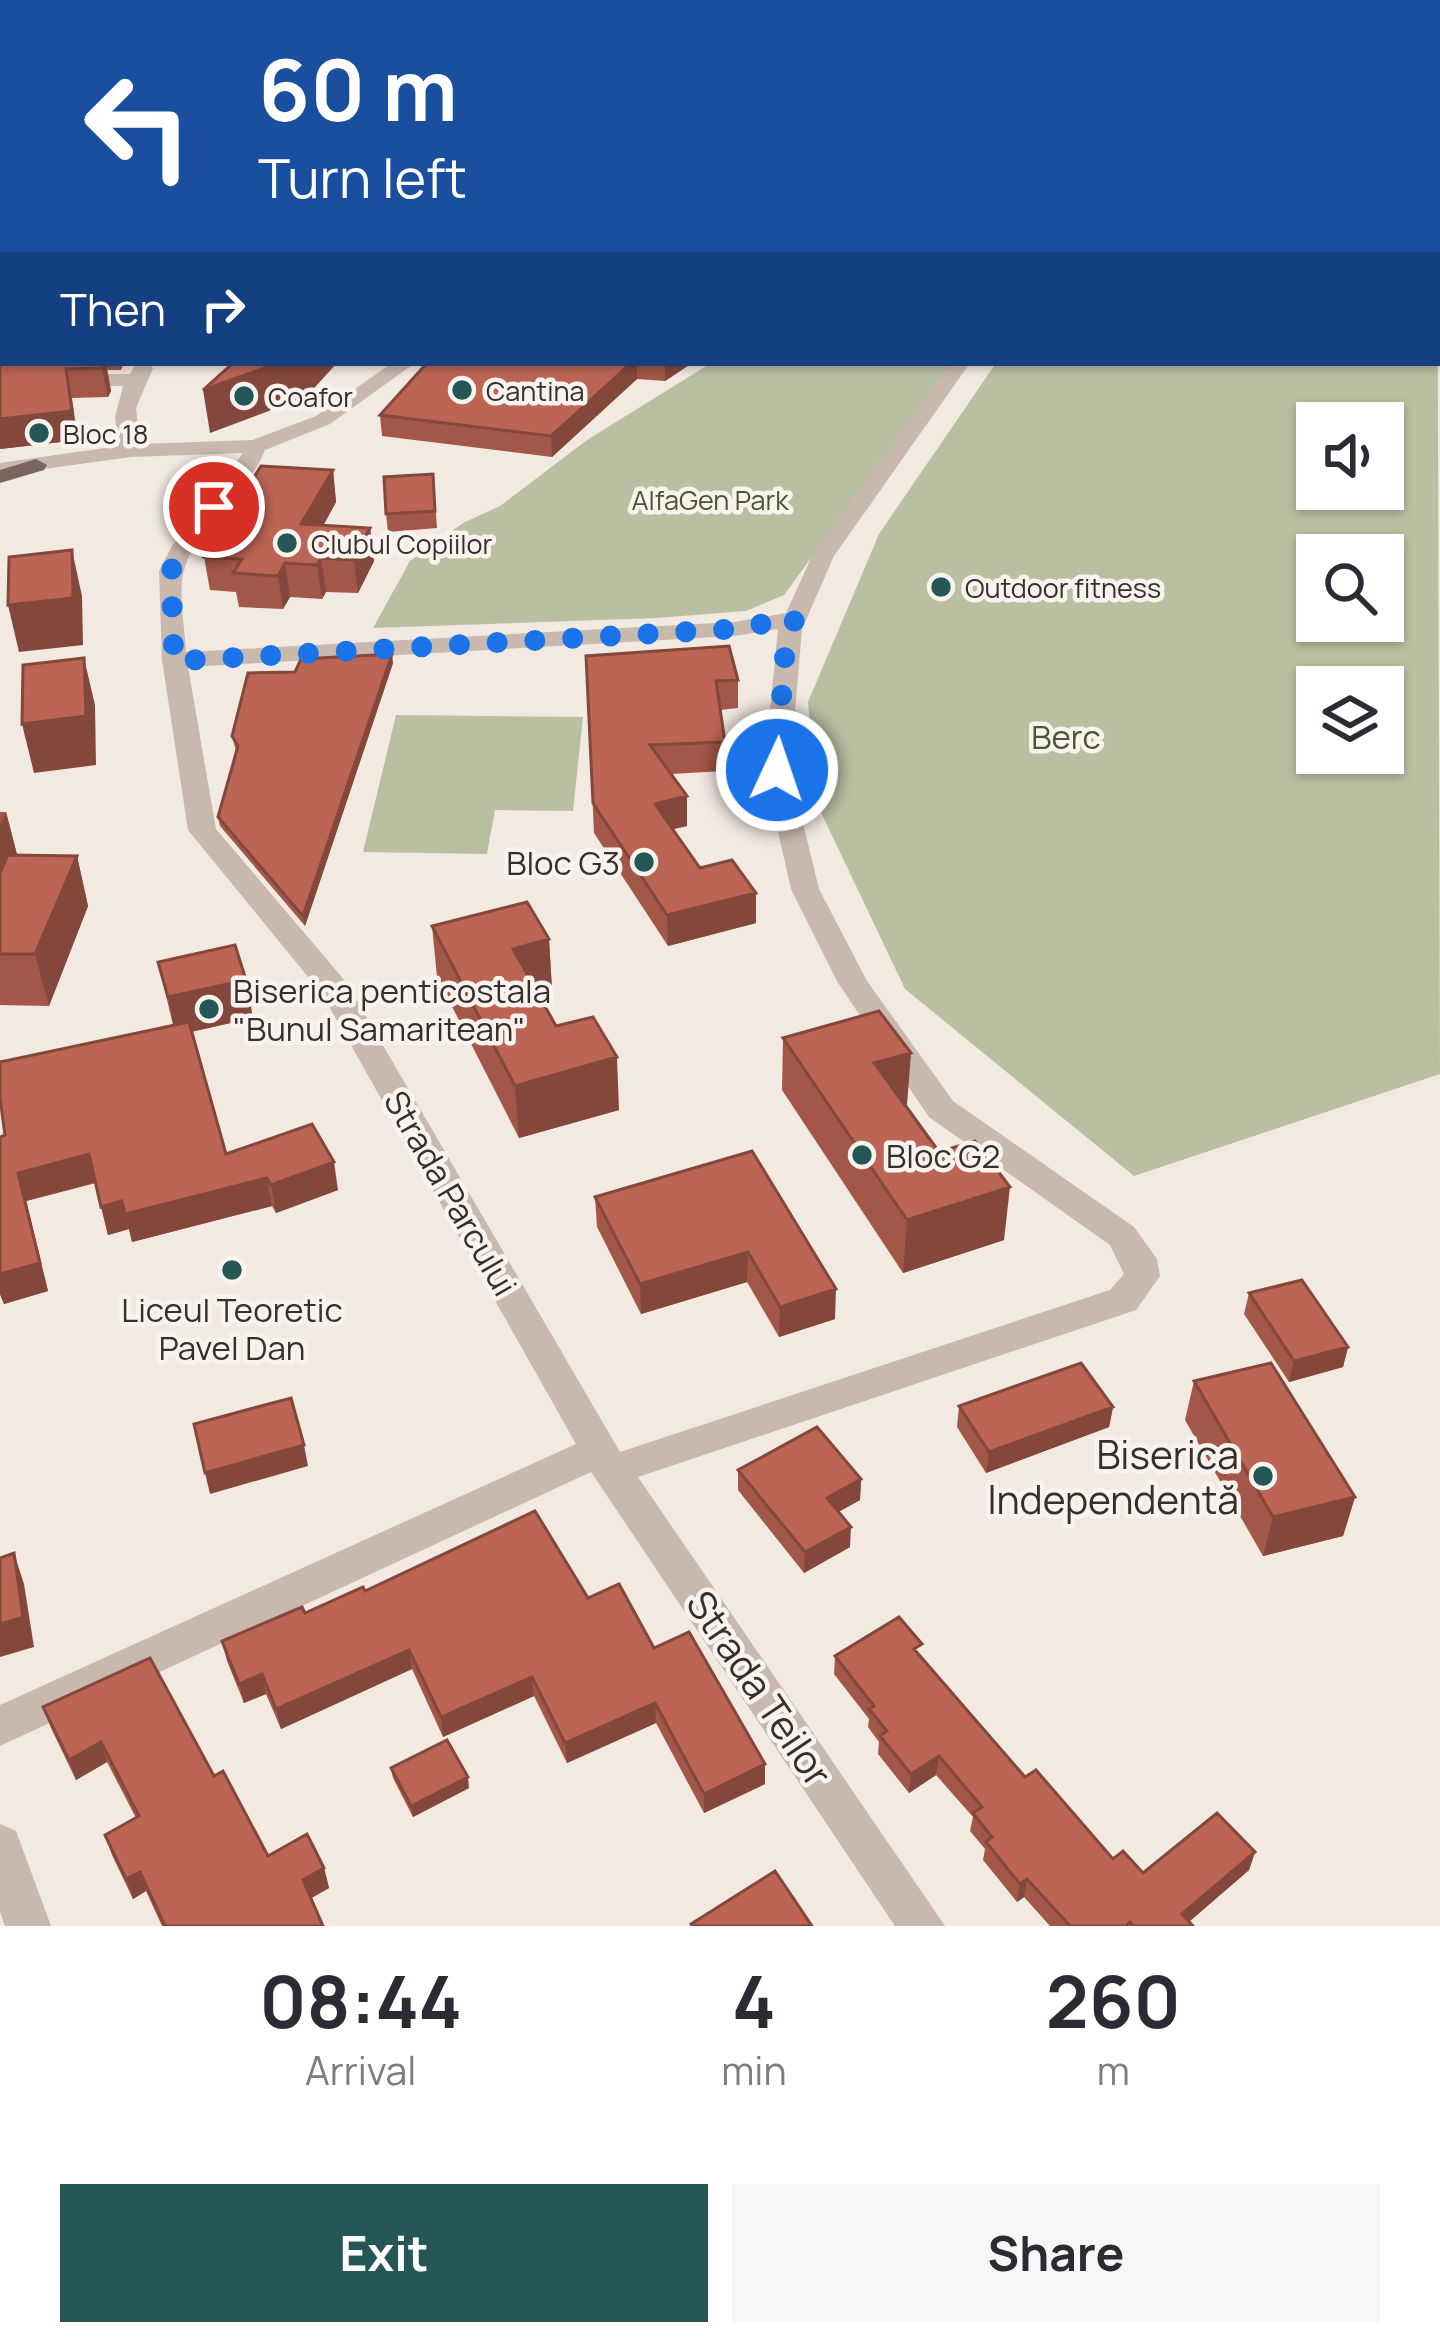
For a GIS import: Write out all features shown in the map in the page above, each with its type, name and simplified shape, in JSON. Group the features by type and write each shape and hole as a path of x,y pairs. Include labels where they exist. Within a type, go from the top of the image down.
{"main road":[{"path":"0,473 36,465"}],"street":[{"path":"36,465 131,451 256,446 323,420 401,366"},
{"path":"0,1726 605,1461 1123,1300 1142,1276 1139,1259 1122,1236 941,1108 853,983 805,889 777,770 784,660 795,618 824,556 959,366"},
{"path":"131,451 122,416 126,394 141,371"},
{"path":"0,380 141,371"},
{"name":"Strada Parcului","path":"256,446 248,466 180,550 171,571 174,661 202,830 335,989 605,1461"},
{"path":"174,661 734,629 795,618"},
{"name":"Strada Teilor","path":"605,1461 922,1926"},
{"path":"0,1846 28,1926"}],"green space":[{"name":"AlfaGen Park","path":"706,366 952,366 784,595 746,611 373,628 410,561 463,523 500,506 587,440"},
{"name":"Berc","path":"994,366 1438,366 1440,1074 1134,1176 905,989 818,806 808,702 879,534"},
{"path":"396,715 583,717 573,811 495,810 487,854 363,852"}],"building":[{"path":"0,366 103,366 66,369 72,411 0,419"},
{"path":"230,366 271,366 203,390"},
{"path":"424,366 628,366 551,436 380,415"},
{"path":"261,466 333,470 301,524 370,528 354,560 285,563 278,576 233,573 242,559 204,557"},
{"path":"433,474 435,511 386,514 384,477"},
{"path":"72,550 73,598 8,605 9,557"},
{"path":"729,646 738,680 716,681 725,742 650,745 687,796 655,804 700,868 732,860 756,893 667,915 593,803 586,656"},
{"path":"392,654 303,916 218,817 238,746 232,736 248,673 295,672 301,659"},
{"path":"84,658 86,716 22,724 23,665"},
{"path":"8,855 77,856 35,954 0,954 0,873"},
{"path":"527,902 549,939 513,949 556,1026 593,1017 617,1057 515,1086 432,926"},
{"path":"235,945 246,980 168,997 158,962"},
{"path":"879,1011 911,1053 874,1063 939,1152 975,1141 1010,1187 907,1220 783,1038"},
{"path":"189,1022 226,1154 312,1124 334,1162 271,1185 267,1178 125,1214 122,1201 101,1207 89,1154 18,1173 40,1263 0,1274 0,1137 5,1135 0,1062"},
{"path":"752,1151 836,1289 780,1307 748,1252 640,1284 595,1197"},
{"path":"1302,1280 1348,1347 1294,1361 1249,1293"},
{"path":"1081,1363 1113,1407 989,1452 959,1406"},
{"path":"1271,1363 1355,1497 1273,1517 1194,1381"},
{"path":"291,1398 304,1445 205,1473 194,1424"},
{"path":"817,1427 861,1479 827,1498 851,1527 805,1552 738,1470"},
{"path":"535,1511 588,1598 619,1584 654,1648 689,1632 765,1764 704,1794 655,1703 565,1743 532,1677 441,1717 409,1650 276,1709 262,1674 239,1684 222,1641 302,1607 305,1613 363,1587 365,1591"},
{"path":"14,1553 23,1617 0,1624 0,1558"},
{"path":"899,1617 922,1644 914,1649 1025,1777 1036,1770 1113,1859 1123,1851 1143,1873 1217,1813 1255,1852 1182,1914 1193,1926 1133,1926 1130,1922 1126,1926 1070,1926 1027,1879 1020,1884 986,1842 992,1837 973,1813 982,1807 939,1756 911,1774 880,1736 887,1731 869,1709 874,1706 835,1656"},
{"path":"150,1658 214,1776 223,1771 268,1856 307,1834 324,1868 303,1880 323,1926 165,1926 140,1872 126,1879 105,1835 139,1816 101,1742 69,1760 43,1707"},
{"path":"447,1740 468,1777 411,1806 391,1768"},
{"path":"775,1871 812,1926 692,1926 691,1924"}],"place":[{"name":"Cantina","path":"462,390"},
{"name":"Coafor","path":"244,396"},
{"name":"Bloc 18","path":"39,433"},
{"name":"Clubul Copiilor","path":"287,543"},
{"name":"Outdoor fitness","path":"941,587"},
{"name":"Bloc G3","path":"644,862"},
{"name":"Biserica penticostala \"Bunul Samaritean\"","path":"209,1009"},
{"name":"Bloc G2","path":"862,1155"},
{"name":"Liceul Teoretic Pavel Dan","path":"232,1270"},
{"name":"Biserica Independentă","path":"1263,1476"}],"route":[{"path":"214,507 180,550 171,571 174,661 734,629 795,618 784,660 777,770"}]}
